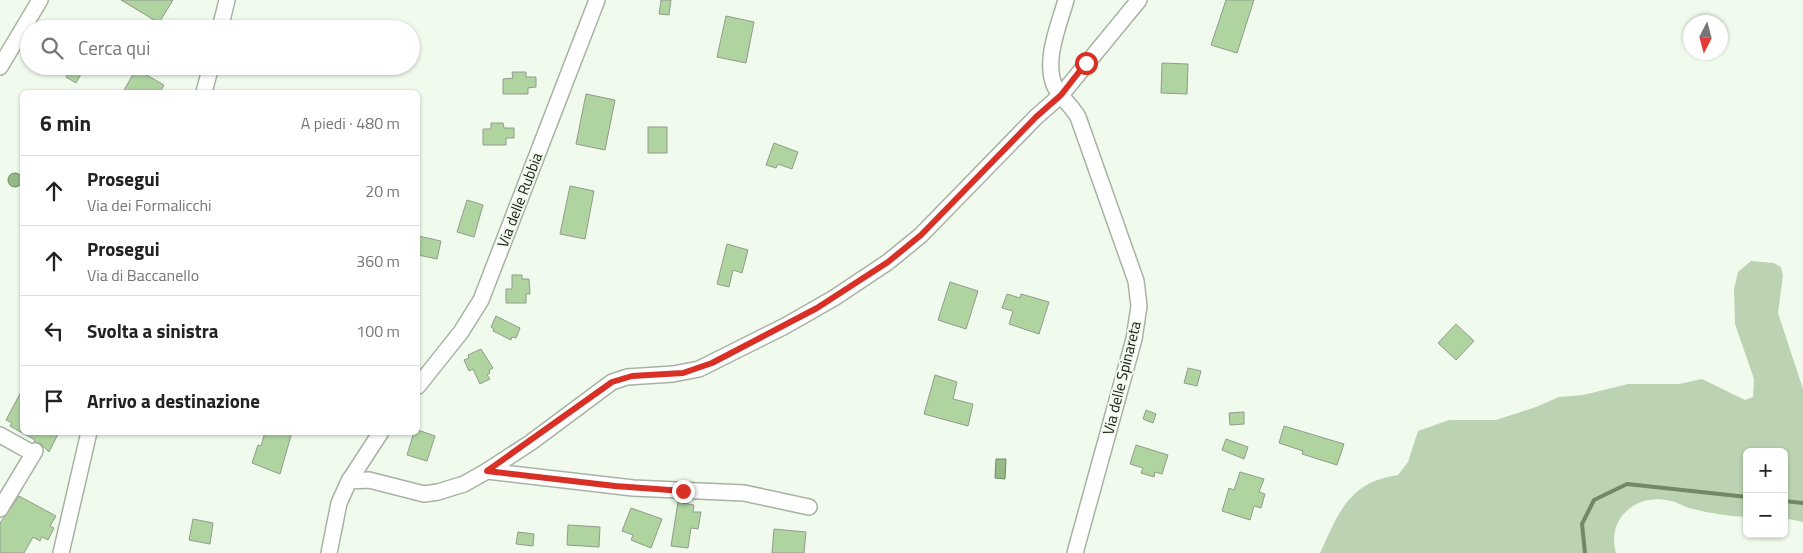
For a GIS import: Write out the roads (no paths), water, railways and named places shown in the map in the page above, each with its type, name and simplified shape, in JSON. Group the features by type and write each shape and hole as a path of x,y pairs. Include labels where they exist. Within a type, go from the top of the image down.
{"street":[{"path":"28,20 40,0"},
{"path":"222,20 227,0"},
{"name":"Via delle Rubbia","path":"420,383 461,332 478,305 597,0"},
{"name":"Via delle Spinareta","path":"1066,0 1051,64 1054,85 1072,106 1078,117 1139,295 1139,312 1134,340 1075,553"},
{"path":"349,481 369,480 408,492 429,494 464,484 487,471 612,382 627,377 673,374 699,368 785,326 850,288 913,242 1036,117 1061,95 1139,0"},
{"path":"0,67 20,34"},
{"path":"205,90 209,75"},
{"path":"0,435 31,450 0,509"},
{"path":"61,553 88,435"},
{"path":"329,553 339,503 349,481 379,435"},
{"path":"487,471 641,489 744,493 809,507"}],"waterway":[{"path":"1585,553 1582,524 1594,500 1627,484 1743,497"},
{"path":"1788,501 1803,503"}]}
